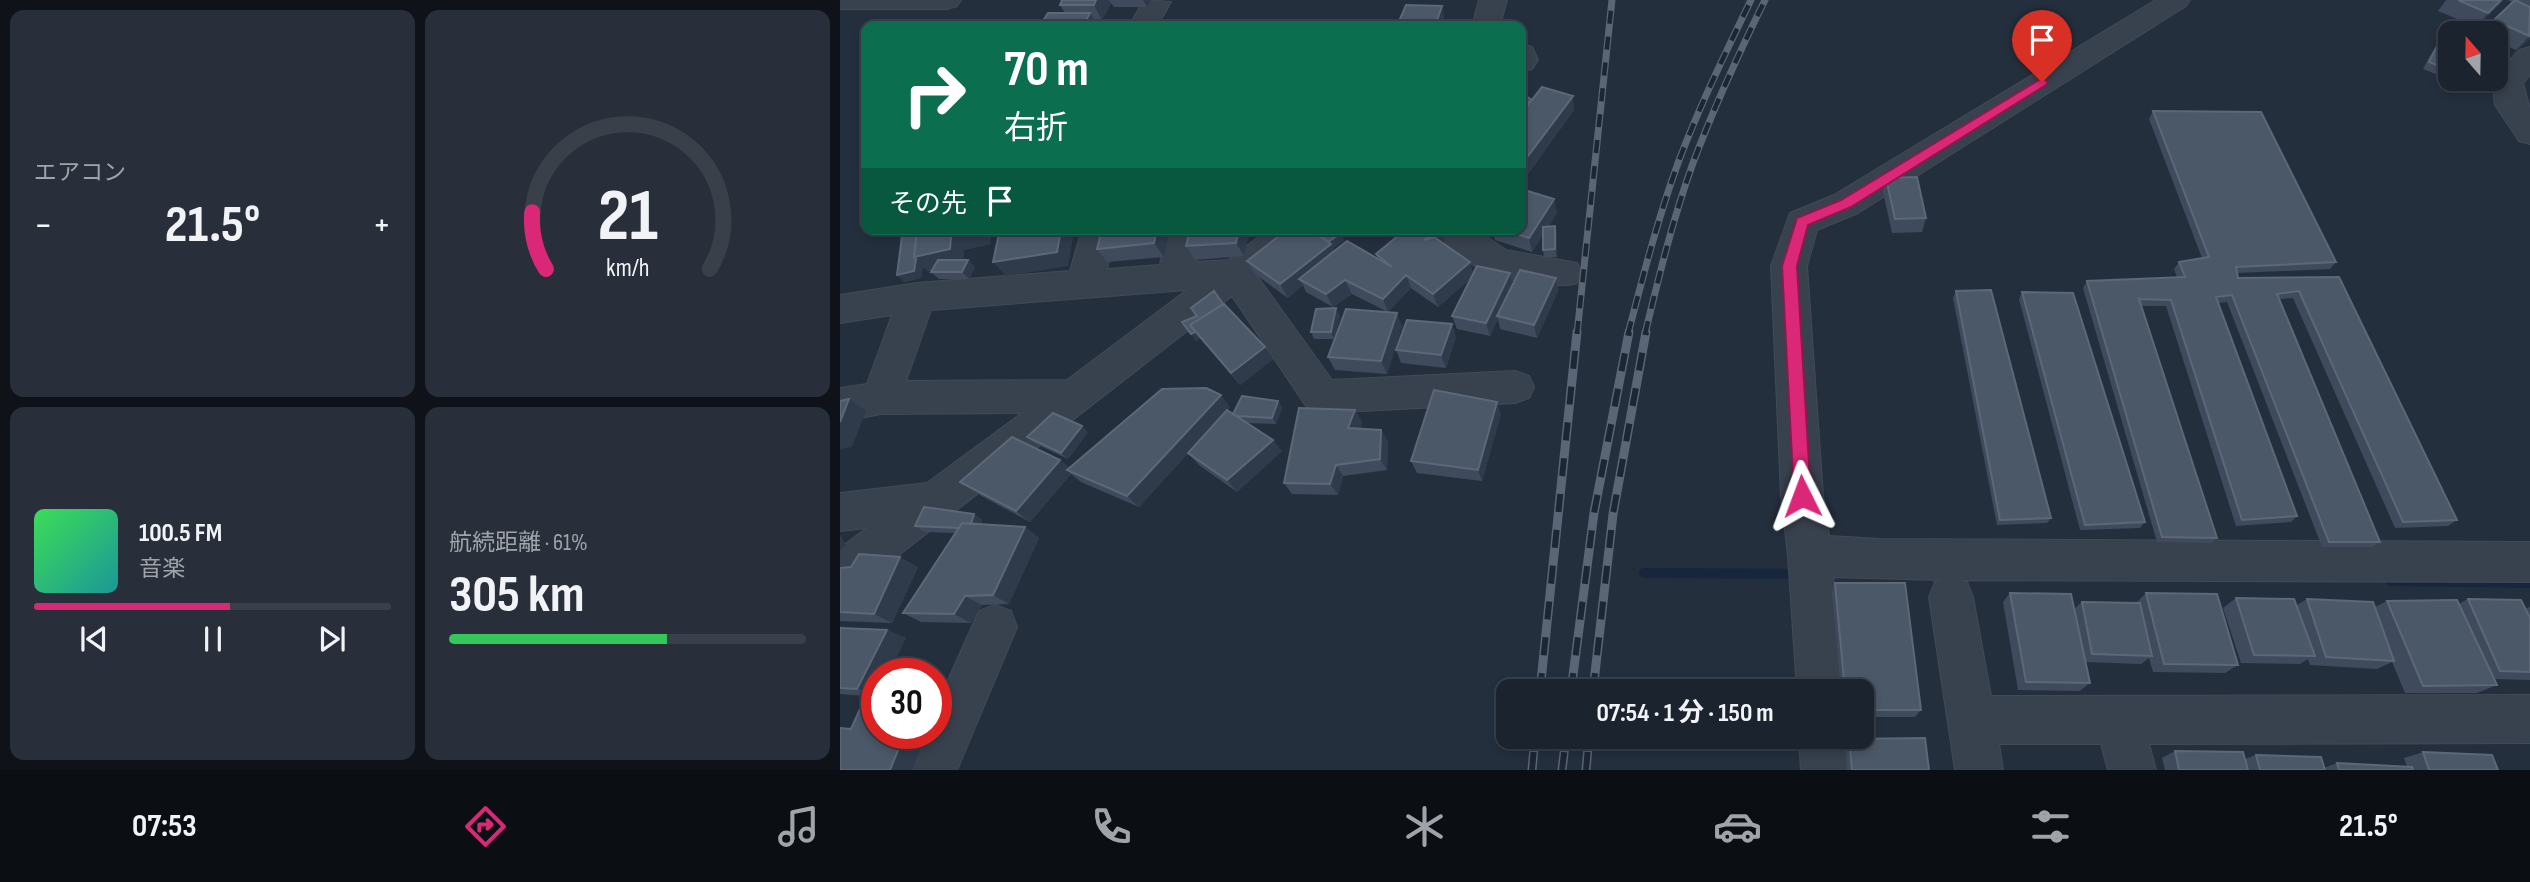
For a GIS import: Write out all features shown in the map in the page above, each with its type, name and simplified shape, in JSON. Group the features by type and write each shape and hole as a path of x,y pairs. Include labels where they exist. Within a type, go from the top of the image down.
{"street":[{"path":"840,0 947,0"},
{"path":"1487,21 1493,0"},
{"path":"1819,679 1810,555 1802,496 1789,266 1802,222 1846,204 2176,0"},
{"path":"2530,57 2507,81 2511,106 2530,133"},
{"path":"1085,284 1097,235"},
{"path":"1176,276 1183,235"},
{"path":"840,574 1286,235"},
{"path":"1458,235 1497,262 1564,273"},
{"path":"840,309 918,297 1235,273"},
{"path":"1235,273 1322,397 1515,387"},
{"path":"881,398 918,297"},
{"path":"840,405 881,398 1076,396"},
{"path":"840,512 939,501"},
{"path":"1810,555 1894,559 2530,562"},
{"path":"1951,597 1979,770"},
{"path":"933,770 995,627"},
{"path":"1971,720 2530,719"},
{"path":"2119,720 2132,770"},
{"path":"1824,749 1825,770"}],"building":[{"path":"1062,0 1096,0 1094,5 1060,5"},
{"path":"2458,0 2501,0 2488,13"},
{"path":"2515,0 2530,7 2529,36 2508,26 2508,21 2494,20"},
{"path":"1406,5 1442,6 1437,21 1399,21"},
{"path":"1048,13 1090,13 1086,21 1043,21"},
{"path":"2437,46 2438,46 2438,65 2429,62"},
{"path":"1542,87 1573,96 1526,159 1526,108"},
{"path":"2153,111 2261,112 2336,262 2236,267 2238,278 2339,277 2457,520 2403,522 2299,291 2277,294 2380,542 2329,542 2232,295 2216,297 2297,516 2242,520 2171,300 2139,299 2217,538 2162,537 2087,281 2185,277 2179,262 2209,257"},
{"path":"1917,177 1926,218 1895,219 1886,178"},
{"path":"1526,191 1554,199 1529,238 1520,235 1526,235"},
{"path":"1555,226 1555,249 1543,250 1543,227"},
{"path":"916,235 955,235 951,236 950,249 914,257"},
{"path":"917,235 916,259 914,271 897,275 902,236"},
{"path":"999,235 1060,235 1057,252 993,262"},
{"path":"1100,235 1156,235 1154,243 1097,249"},
{"path":"1189,235 1238,235 1236,243 1186,246"},
{"path":"1280,235 1318,235 1331,244 1280,284 1247,261"},
{"path":"1319,235 1338,235 1328,242"},
{"path":"1399,235 1431,235 1424,240 1434,237 1470,262 1433,294 1406,275 1383,299 1345,280 1326,294 1299,279 1347,241 1392,267 1376,254"},
{"path":"938,260 968,260 962,272 931,272"},
{"path":"1477,266 1510,273 1486,323 1452,316"},
{"path":"1520,270 1556,278 1534,325 1497,316"},
{"path":"1991,290 2051,518 2000,520 1956,291"},
{"path":"1214,291 1223,304 1190,325 1195,332 1191,334 1182,322 1197,316 1191,308"},
{"path":"2022,292 2073,293 2145,522 2085,525"},
{"path":"1224,304 1265,347 1231,373 1190,325"},
{"path":"1336,308 1331,332 1311,332 1316,309"},
{"path":"1346,309 1397,313 1381,361 1328,357"},
{"path":"1407,320 1452,324 1441,355 1396,350"},
{"path":"1206,388 1221,395 1127,496 1067,470 1162,389"},
{"path":"1434,390 1497,402 1478,470 1411,461"},
{"path":"1242,396 1278,401 1272,418 1233,414"},
{"path":"849,399 840,422 840,401"},
{"path":"1299,408 1355,410 1348,428 1381,430 1380,459 1336,465 1330,484 1284,483"},
{"path":"1227,410 1273,440 1227,480 1188,453"},
{"path":"1053,413 1082,426 1061,453 1027,437"},
{"path":"1012,437 1060,460 1016,511 960,482"},
{"path":"924,507 974,514 971,524 962,523 959,528 915,526"},
{"path":"962,523 1025,527 993,595 965,596 954,614 903,613"},
{"path":"859,554 900,557 874,614 840,612 840,568 851,567"},
{"path":"1835,583 1905,583 1921,710 1874,710 1874,679 1844,679"},
{"path":"2010,593 2071,594 2090,683 2026,682"},
{"path":"2146,593 2217,594 2238,665 2164,664"},
{"path":"2236,598 2294,599 2315,656 2254,655"},
{"path":"2307,599 2373,602 2394,661 2326,657"},
{"path":"2468,599 2521,600 2530,618 2530,672 2500,671"},
{"path":"2457,600 2497,685 2423,686 2387,601"},
{"path":"2082,602 2140,603 2152,656 2092,654"},
{"path":"840,628 887,630 873,658 861,658 861,681 857,689 840,688"},
{"path":"861,707 861,749 899,749 890,770 840,770 840,728 851,729"},
{"path":"1925,738 1929,770 1852,770 1850,749 1874,749 1874,739"},
{"path":"2175,751 2243,752 2248,770 2179,770"},
{"path":"2423,752 2492,755 2498,770 2429,770"},
{"path":"2256,755 2321,757 2325,770 2260,770"},
{"path":"2337,763 2412,767 2413,770 2339,770"}],"waterway":[{"path":"1644,573 1802,574"},
{"path":"2391,581 2530,583"}],"railway":[{"path":"1577,334 1612,0"},
{"path":"1628,334 1657,226 1678,163 1703,101 1751,0"},
{"path":"1645,334 1673,226 1693,163 1727,80 1765,0"},
{"path":"1541,679 1577,332"},
{"path":"1573,679 1594,513 1629,332"},
{"path":"1594,679 1613,514 1646,332"},
{"path":"1532,770 1534,749"},
{"path":"1562,770 1565,749"},
{"path":"1586,770 1588,749"}],"route":[{"path":"1802,496 1789,266 1802,222 1846,204 2042,82"}]}
